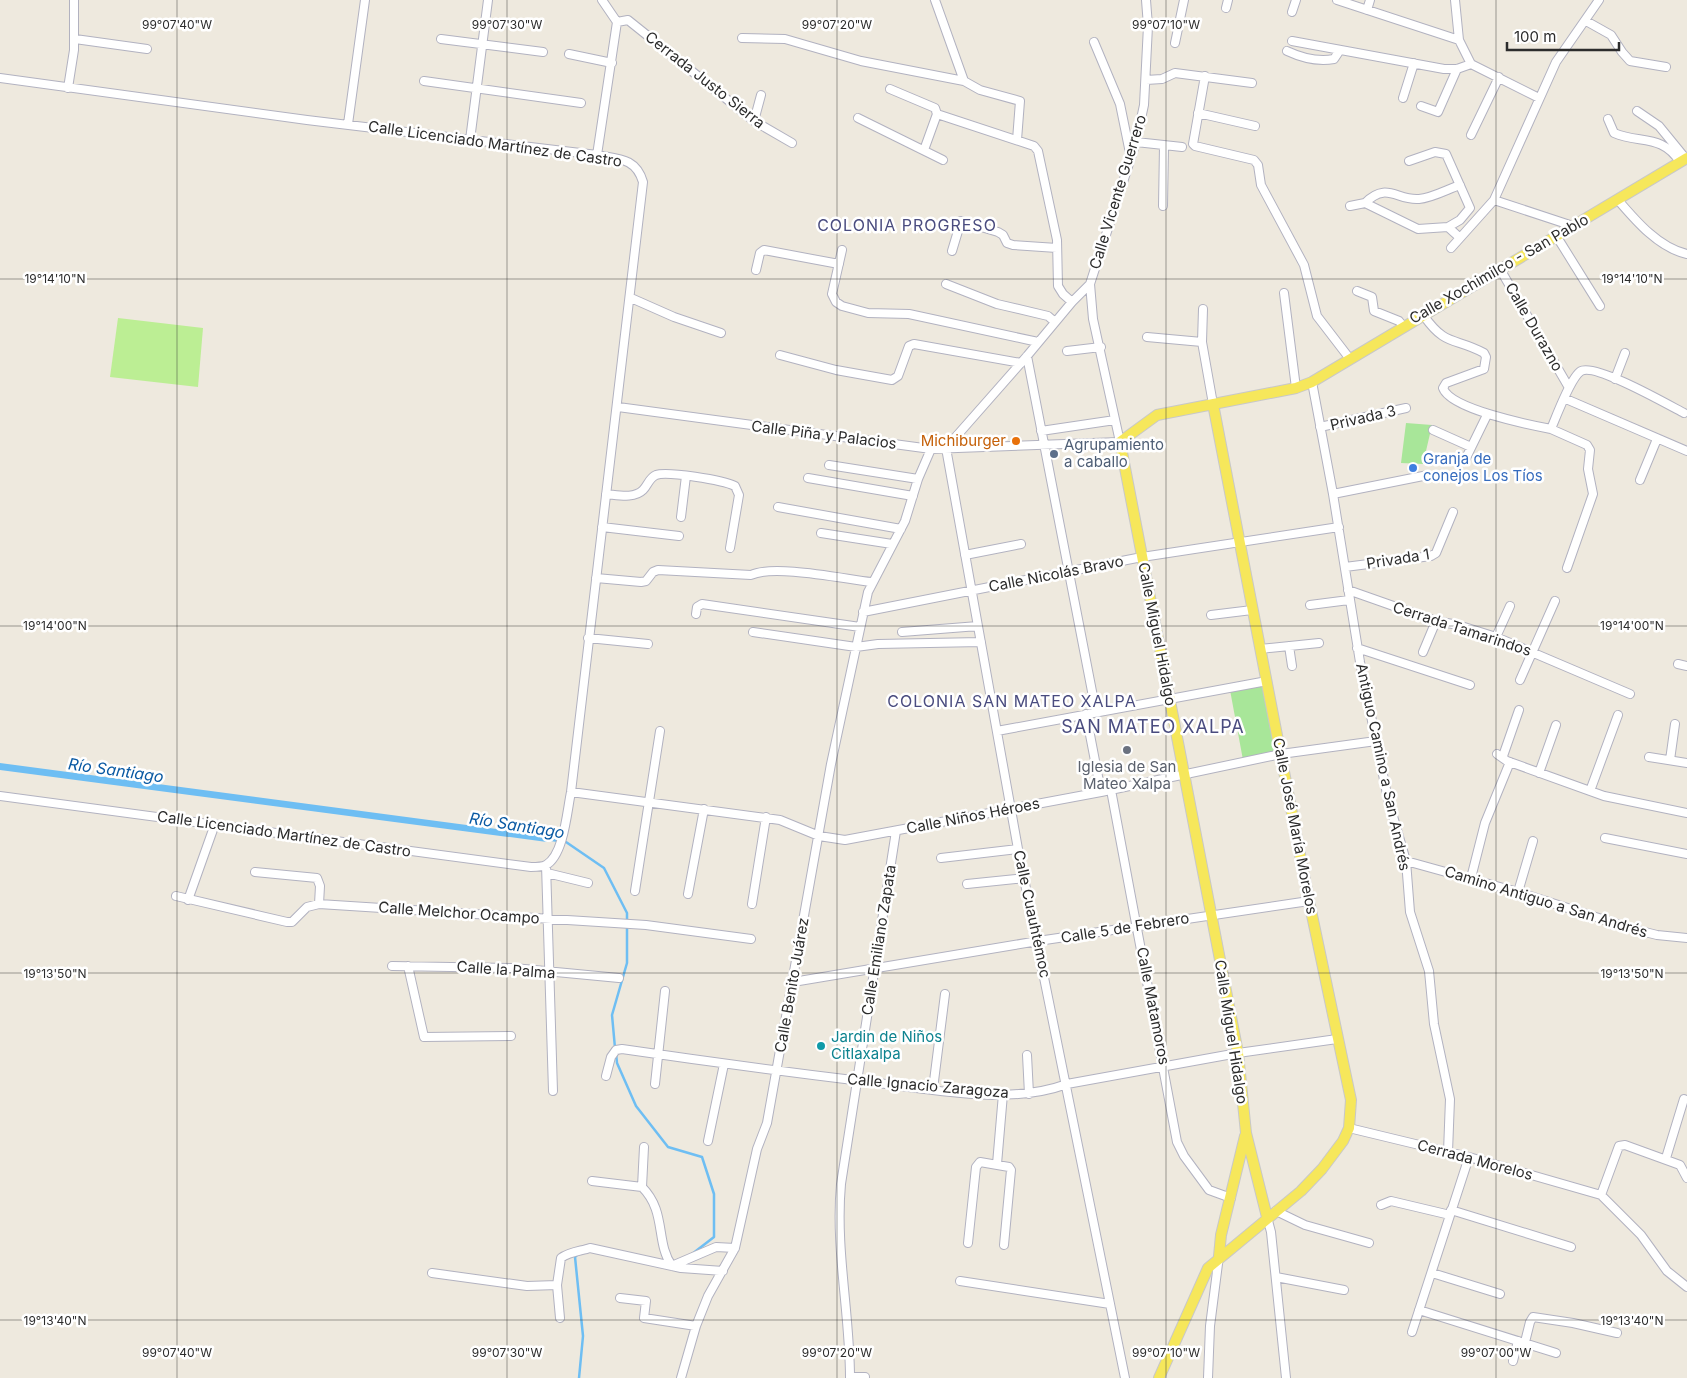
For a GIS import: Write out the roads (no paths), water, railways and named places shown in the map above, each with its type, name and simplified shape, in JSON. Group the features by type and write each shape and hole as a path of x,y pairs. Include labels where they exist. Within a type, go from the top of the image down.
{"main road":[{"name":"Calle Xochimilco - San Pablo","path":"1120,442 1157,415 1296,388 1312,382 1684,160"},
{"name":"Calle José María Morelos","path":"1160,1378 1208,1268 1219,1256 1268,1218 1322,1170 1340,1146 1349,1128 1351,1100 1308,901 1213,404"},
{"name":"Calle Miguel Hidalgo","path":"1120,442 1238,1053 1246,1133 1268,1218"},
{"name":"Calle Miguel Hidalgo","path":"1219,1256 1221,1236 1246,1133"}],"street":[{"path":"68,88 75,39 74,0"},
{"path":"348,124 365,0"},
{"path":"470,140 488,0"},
{"path":"597,155 618,22 602,0"},
{"path":"935,0 964,81"},
{"name":"Calle Vicente Guerrero","path":"946,448 1024,360 1072,302 1090,284 1136,142 1146,80 1148,26 1146,0"},
{"path":"1175,42 1184,0"},
{"path":"1292,12 1296,0"},
{"path":"1337,0 1459,40"},
{"path":"1367,10 1370,0"},
{"path":"1456,0 1459,40 1471,64 1539,98"},
{"path":"1451,248 1494,200 1556,62 1599,0"},
{"name":"Cerrada Justo Sierra","path":"618,22 628,20 754,121 792,143"},
{"path":"1586,21 1611,35 1622,52 1630,60 1666,67"},
{"path":"742,38 785,39 861,61 964,81 980,90 1020,101 1017,140"},
{"path":"75,39 147,49"},
{"path":"441,39 483,46 543,52"},
{"path":"1292,41 1444,69 1457,69 1471,64"},
{"path":"1094,42 1120,104 1131,158"},
{"path":"1287,51 1301,58 1326,60 1334,59 1340,50"},
{"path":"569,54 612,63"},
{"path":"1403,98 1414,63"},
{"path":"1421,106 1438,112 1457,69"},
{"path":"1146,80 1162,79 1171,73 1252,83"},
{"path":"1205,76 1193,139 1195,146 1254,160 1258,165 1261,185 1304,265 1317,316 1350,359"},
{"path":"1471,135 1499,77"},
{"name":"Calle Licenciado Martínez de Castro","path":"0,78 597,155 631,163 640,172 643,182 631,298 588,638 571,792 559,848 546,869"},
{"path":"424,81 581,103"},
{"path":"890,89 935,108 937,114 924,150"},
{"path":"754,121 761,95"},
{"path":"1637,111 1659,126 1684,160"},
{"path":"1198,113 1255,126"},
{"path":"937,114 1034,146 1038,151 1057,248 1058,286 1062,294 1072,302"},
{"path":"858,118 942,160"},
{"path":"1608,119 1614,133 1663,144 1684,160"},
{"path":"1136,142 1182,147"},
{"path":"1163,206 1164,146"},
{"path":"1365,203 1418,229 1448,227 1460,220 1470,208 1446,154 1435,152 1409,161"},
{"path":"1350,206 1365,203 1370,198 1387,191 1421,199 1460,184"},
{"path":"1494,200 1573,226"},
{"path":"1618,200 1652,235 1672,249 1687,254"},
{"path":"952,251 961,221 1003,234 1007,243 1013,245 1057,248"},
{"path":"1448,227 1459,237"},
{"path":"1556,236 1600,306"},
{"path":"756,270 760,253 764,250 838,264"},
{"path":"842,250 832,294 836,302 842,306 868,313 908,314 1038,342"},
{"name":"Calle Durazno","path":"1500,269 1568,386"},
{"path":"946,284 997,304 1048,316 1055,322"},
{"name":"Calle Miguel Hidalgo","path":"1090,284 1093,319 1120,442"},
{"path":"1357,291 1372,297 1374,311 1399,321 1403,326"},
{"path":"1284,292 1296,388"},
{"path":"631,298 674,317 721,333"},
{"path":"1203,308 1202,342 1213,404"},
{"path":"1424,316 1439,335 1449,341 1484,353 1486,357 1484,369 1446,383 1442,388 1448,395 1487,414 1551,429 1587,445 1590,450 1588,469 1593,494 1567,568"},
{"path":"1147,337 1202,342"},
{"path":"780,355 836,370 892,380 898,376 909,346 914,344 1024,360 1041,431 1096,712"},
{"path":"1067,351 1100,347"},
{"path":"1615,379 1625,353"},
{"path":"1551,429 1566,399 1568,386 1578,372 1589,369 1615,379 1684,413"},
{"name":"Antiguo Camino a San Andrés","path":"1312,382 1333,494 1357,648 1388,799 1406,861 1410,912 1429,971 1434,1024 1447,1080 1450,1120 1448,1152"},
{"path":"1566,399 1687,451"},
{"name":"Calle Piña y Palacios","path":"618,407 931,449 1120,442"},
{"name":"Privada 3","path":"1320,427 1406,408"},
{"path":"1465,460 1487,414"},
{"path":"1041,431 1115,420"},
{"path":"1433,430 1471,447"},
{"path":"1640,480 1657,439"},
{"name":"Calle Cuauhtémoc","path":"946,448 1018,849 1125,1378"},
{"name":"Calle Benito Juárez","path":"681,1378 696,1326 712,1289 724,1271 735,1248 757,1149 767,1123 819,836 863,612 871,582 901,529 918,479 931,449"},
{"path":"829,465 918,479"},
{"path":"606,494 633,496 643,490 651,478 657,474 728,482 735,486 739,495 730,548"},
{"path":"1333,494 1428,475"},
{"path":"681,517 686,476"},
{"path":"808,478 913,496"},
{"path":"778,507 901,529"},
{"name":"Privada 1","path":"1345,567 1431,556 1436,553 1453,512"},
{"path":"602,527 679,536"},
{"name":"Calle Nicolás Bravo","path":"863,612 1142,557 1240,540 1338,527"},
{"path":"821,533 892,544"},
{"path":"965,555 1021,544"},
{"path":"596,578 641,582 646,581 653,572 658,570 751,575 760,571 776,571 871,582"},
{"name":"Cerrada Tamarindos","path":"1348,590 1436,621 1458,625 1496,637 1630,694"},
{"path":"1310,605 1349,600"},
{"path":"1520,680 1556,601"},
{"path":"696,614 696,606 702,604 860,627"},
{"path":"1496,637 1510,606"},
{"path":"1211,615 1252,610"},
{"path":"1423,652 1436,621"},
{"path":"902,632 978,626"},
{"path":"753,632 856,647 878,644 981,642"},
{"path":"588,638 648,644"},
{"path":"1260,649 1319,643"},
{"path":"1289,646 1292,666"},
{"path":"1357,648 1470,685"},
{"path":"1678,664 1687,666"},
{"path":"998,731 1267,681"},
{"path":"1519,710 1500,755 1510,762 1604,796 1687,812"},
{"path":"1086,714 1101,792"},
{"path":"1590,791 1618,715"},
{"path":"1670,760 1675,724"},
{"path":"1539,773 1556,725"},
{"path":"634,891 660,731"},
{"name":"Calle Niños Héroes","path":"571,792 780,820 819,836 845,840 1112,790 1281,754 1376,740"},
{"path":"1649,757 1687,764"},
{"path":"1471,878 1485,823 1510,762"},
{"name":"Calle Matamoros","path":"1112,790 1180,1150 1208,1190 1231,1198"},
{"name":"Calle Licenciado Martínez de Castro","path":"0,796 546,869 588,883"},
{"path":"688,894 704,809"},
{"path":"752,904 766,818"},
{"path":"188,900 215,824"},
{"name":"Calle Emiliano Zapata","path":"850,1378 850,1355 837,1219 856,1080 896,831"},
{"path":"1605,838 1687,854"},
{"path":"1518,892 1533,842"},
{"path":"941,858 1018,849"},
{"name":"Camino Antiguo a San Andrés","path":"1406,861 1518,892 1633,929 1658,935 1687,938"},
{"path":"546,869 553,1091"},
{"path":"176,896 287,922 292,922 307,907 319,904 320,886 317,878 255,872"},
{"path":"967,884 1025,878"},
{"name":"Calle 5 de Febrero","path":"793,982 1038,941 1308,901"},
{"name":"Calle Melchor Ocampo","path":"319,904 661,926 750,939"},
{"name":"Calle la Palma","path":"392,966 514,968 619,978"},
{"path":"408,966 424,1037 511,1036"},
{"path":"655,1084 660,1055 665,991"},
{"path":"933,1089 944,994"},
{"name":"Calle Ignacio Zaragoza","path":"606,1076 611,1057 616,1050 933,1089 1029,1094 1045,1092 1067,1084 1238,1053 1337,1039"},
{"path":"1027,1055 1029,1094"},
{"path":"708,1141 724,1064"},
{"path":"997,1164 1003,1094"},
{"path":"1666,1158 1684,1099"},
{"name":"Cerrada Morelos","path":"1349,1128 1468,1157 1601,1195"},
{"path":"1687,1178 1680,1165 1666,1158 1625,1145 1619,1146 1601,1195 1641,1235 1667,1272 1687,1288"},
{"path":"642,1187 644,1147"},
{"path":"1412,1332 1468,1157"},
{"path":"968,1243 977,1164 980,1162 1010,1167 1011,1170 1004,1245"},
{"path":"592,1181 642,1187 652,1198 661,1222 670,1262"},
{"path":"1381,1205 1391,1201 1451,1213 1572,1247"},
{"path":"1276,1211 1305,1225 1369,1244"},
{"path":"1268,1218 1286,1378"},
{"path":"560,1318 557,1285 559,1263 568,1254 581,1253 590,1248 724,1271"},
{"path":"670,1262 716,1248 735,1248"},
{"path":"1208,1378 1210,1326 1219,1256"},
{"path":"1432,1273 1500,1294"},
{"path":"432,1274 527,1286 557,1285"},
{"path":"1276,1277 1344,1290"},
{"path":"960,1282 1110,1304"},
{"path":"620,1298 646,1301 644,1318 696,1326"},
{"path":"1419,1310 1556,1353"},
{"path":"1513,1361 1533,1318 1617,1333"},
{"path":"850,1378 866,1377"}],"water":[{"path":"0,763 549,836 547,842 0,770"}],"waterway":[{"name":"Río Santiago","path":"545,839 566,842 604,868 627,913 627,963 612,1015 615,1048"},
{"name":"Río Santiago","path":"616,1053 617,1063 636,1106 668,1147 702,1157 714,1194 714,1237 692,1254"},
{"name":"Río Santiago","path":"578,1254 575,1257 583,1336 579,1378"}],"place":[{"name":"Michiburger","path":"1016,441"},
{"name":"Agrupamiento a caballo","path":"1054,454"},
{"name":"Granja de conejos Los Tíos","path":"1413,468"},
{"name":"Iglesia de San Mateo Xalpa","path":"1127,750"},
{"name":"Jardin de Niños Citlaxalpa","path":"821,1046"}],"district":[{"name":"COLONIA PROGRESO","path":"907,225"},
{"name":"COLONIA SAN MATEO XALPA","path":"1012,701"},
{"name":"SAN MATEO XALPA","path":"1153,727"}]}
